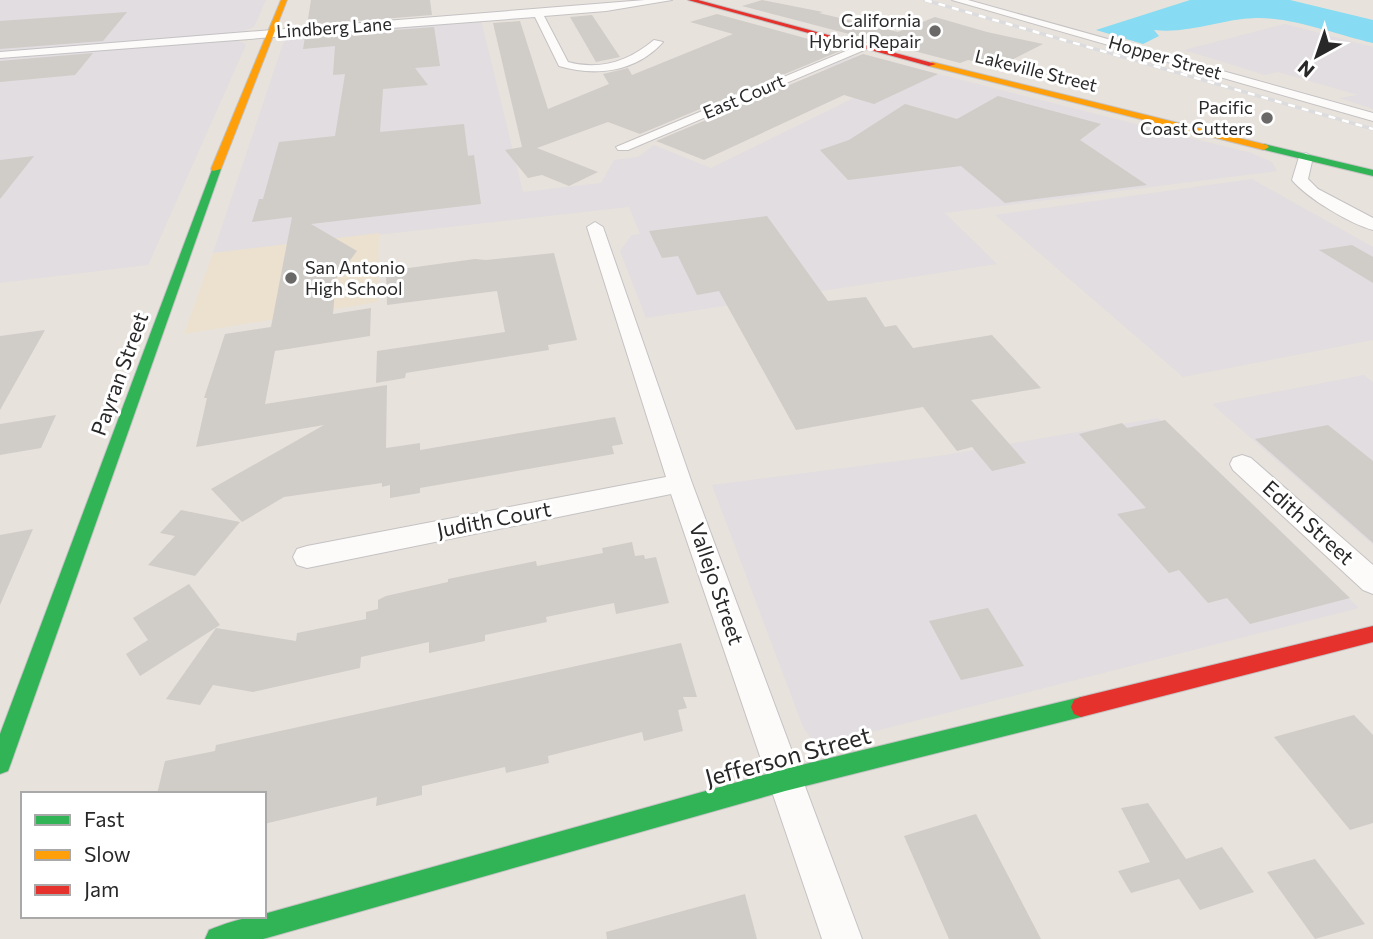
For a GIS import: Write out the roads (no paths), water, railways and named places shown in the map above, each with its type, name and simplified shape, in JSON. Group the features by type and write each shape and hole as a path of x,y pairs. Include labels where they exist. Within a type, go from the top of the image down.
{"main road":[{"name":"Payran Street","path":"0,763 155,341 197,217 284,0"},
{"name":"Lakeville Street","path":"691,0 1018,87 1373,173"},
{"name":"Jefferson Street","path":"218,939 785,780 1373,634"}],"street":[{"name":"Lindberg Lane","path":"0,55 652,4 667,0"},
{"name":"Hopper Street","path":"957,0 1373,117"},
{"path":"538,13 563,64 572,67 613,67 646,54 658,43"},
{"name":"East Court","path":"623,147 865,46"},
{"path":"1306,157 1300,180 1312,192 1373,225"},
{"name":"Vallejo Street","path":"595,227 680,483 842,939"},
{"name":"Edith Street","path":"1242,464 1373,582"},
{"name":"Judith Court","path":"307,557 680,483"}],"water":[{"path":"1190,0 1290,0 1373,20 1373,43 1300,23 1270,18 1243,19 1180,30 1154,30 1159,36 1143,44 1096,30"}],"railway":[{"path":"925,0 1373,129"}],"place":[{"name":"California Hybrid Repair","path":"935,31"},
{"name":"Pacific Coast Cutters","path":"1267,118"},
{"name":"San Antonio High School","path":"291,278"}]}
